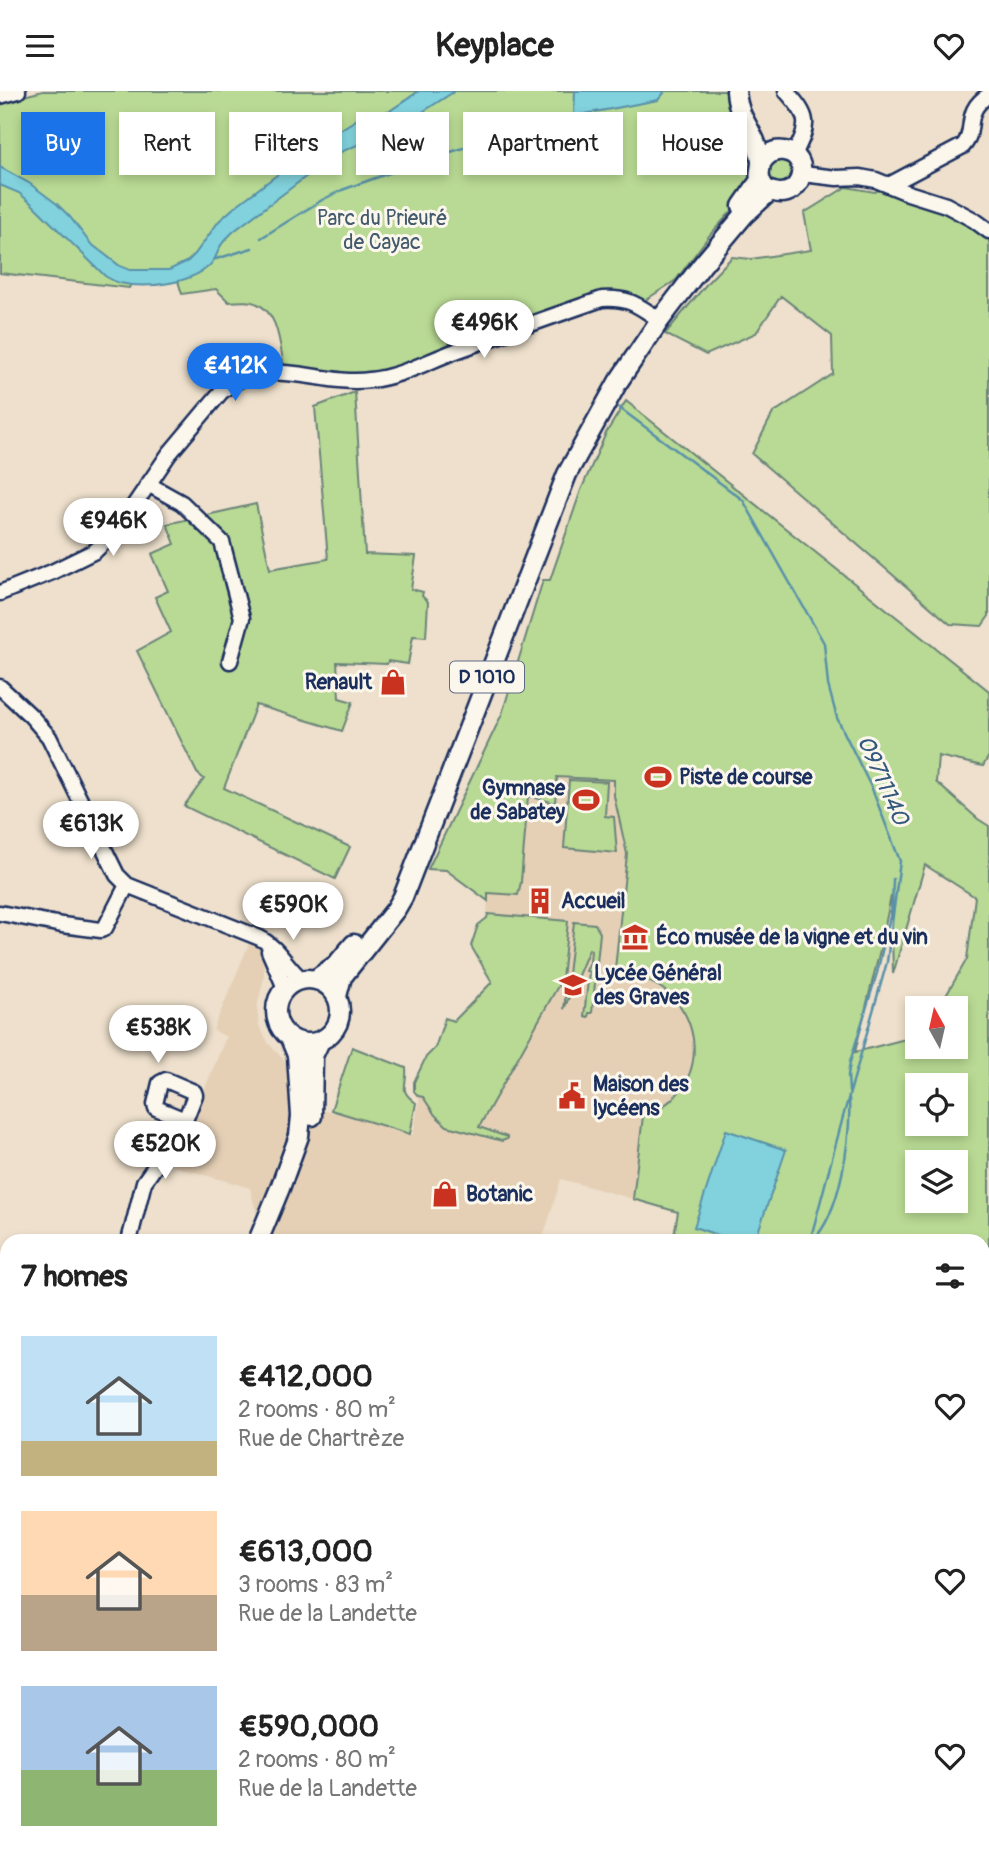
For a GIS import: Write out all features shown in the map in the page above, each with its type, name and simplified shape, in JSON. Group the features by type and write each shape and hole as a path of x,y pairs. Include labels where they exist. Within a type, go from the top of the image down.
{"main road":[{"path":"736,91 741,115 754,139 766,171 776,193 789,192 798,185 802,174 800,163 794,155 784,151 766,171"},
{"name":"D 1010","path":"337,996 342,977 403,897 585,429 613,379 705,249 753,192 766,171"},
{"name":"D 1010","path":"301,982 337,964 409,881"},
{"path":"301,982 331,988 337,996 340,1010 337,1025 320,1041 299,1042 290,1038 278,1023 276,1004 280,995 301,982"},
{"path":"263,1234 299,1136 301,1116 297,1055 290,1038"},
{"path":"271,1234 308,1138 312,1118 313,1056 320,1041"}],"street":[{"path":"0,96 18,91"},
{"path":"786,91 802,109 806,121 805,131 794,155"},
{"path":"889,185 963,146 967,142 975,108 989,95"},
{"path":"802,174 837,178 860,177 889,185 946,205 989,231"},
{"path":"0,593 95,551 118,529 169,454 221,392 230,383 247,375 263,372 285,373 348,382 388,377 602,299 619,298 635,304 656,318"},
{"path":"148,484 182,503 222,542 242,618 230,661"},
{"path":"0,687 49,737 117,874 127,885 260,938 272,945 301,982"},
{"path":"0,913 101,930 106,928 127,885"},
{"path":"131,1234 144,1182 170,1148 185,1120"}],"shaded area":[{"name":"Lycée Général des Graves","path":"557,777 614,780 614,796 627,854 615,969 619,974 636,977 663,988 680,1006 692,1030 692,1065 684,1084 661,1109 643,1116 633,1199 561,1179 544,1234 258,1234 250,1188 173,1166 226,1037 213,1030 256,927 264,967 257,1008 259,1026 269,1044 286,1062 290,1105 337,1113 413,1135 419,1100 414,1091 414,1082 426,1057 435,1048 445,1018 454,1021 492,981 471,946 478,925 487,918 488,893 518,895 528,795"}],"green space":[{"name":"Parc du Prieuré de Cayac","path":"43,91 728,91 732,112 637,112 637,175 747,175 747,144 754,162 749,192 709,236 676,280 638,305 619,298 388,377 285,373 277,331 268,313 252,302 229,302 216,289 182,294 178,281 155,285 131,284 129,288 0,273 0,102"},
{"path":"782,156 795,165 791,185 771,186 765,168"},
{"path":"889,185 989,231 989,616 982,626 950,624 752,454 773,413 833,374 832,336 781,296 756,333 706,355 665,334 732,257 751,259 811,250 804,213 846,187 875,192"},
{"path":"355,392 365,554 416,556 411,589 423,592 422,596 428,602 426,637 413,636 408,664 388,661 387,664 337,662 339,698 353,702 342,731 256,705 224,788 350,847 335,879 184,806 204,779 197,773 137,651 171,632 155,597 168,591 152,554 175,544 167,524 256,504 270,569 328,559 315,407"},
{"path":"626,401 989,691 989,756 983,766 938,756 936,782 989,826 989,1234 674,1234 678,1212 633,1199 643,1116 671,1100 679,1092 692,1066 694,1052 689,1024 675,1000 654,984 637,977 618,974 615,969 627,854 614,796 614,780 557,777 555,803 528,796 518,895 488,893 488,901 446,870 428,869 502,714 543,580 550,580 581,490 606,433","holes":["925,865 975,897 967,959 946,996 968,996 968,1059 905,1059 905,1039 855,1052 891,896 893,974"]},
{"name":"Gymnase de Sabatey","path":"569,780 607,782 605,816 614,817 617,853 564,848"},
{"path":"488,914 568,921 562,979 479,1127 507,1137 502,1141 447,1126 435,1115 423,1097 414,1091 414,1082 426,1057 435,1048 445,1018 454,1021 492,982 471,946 478,925"},
{"path":"574,922 595,924 600,933 592,1013 589,1013 588,1017 584,1016 589,949 564,1009"},
{"path":"352,1047 406,1068 405,1091 416,1103 410,1134 331,1110"}],"water":[{"path":"419,91 455,91 422,112 384,112"},
{"path":"575,91 664,93 658,100 595,112 574,112"},
{"path":"356,120 356,145 342,151 342,129"},
{"path":"0,167 29,183 57,204 90,243 120,266 130,270 169,270 188,261 219,221 277,175 308,175 234,231 220,247 215,259 200,272 179,281 130,285 105,276 32,204 19,193 0,185"},
{"path":"726,1130 786,1150 757,1234 714,1234 694,1227"}],"waterway":[{"path":"261,238 342,190 463,148"},
{"path":"216,259 252,248"},
{"name":"O9711140","path":"617,406 743,500 824,643 828,685 837,718 872,789 900,861 887,962 812,1234"},
{"path":"849,1092 850,1062 877,973 892,908 893,879"},
{"path":"818,1234 830,1213 842,1174 848,1133 849,1098"}],"place":[{"name":"Renault","path":"393,682"},
{"name":"Piste de course","path":"658,777"},
{"name":"Gymnase de Sabatey","path":"586,800"},
{"name":"Accueil","path":"540,901"},
{"name":"Éco musée de la vigne et du vin","path":"635,937"},
{"name":"Lycée Général des Graves","path":"573,985"},
{"name":"Maison des lycéens","path":"572,1096"},
{"name":"Botanic","path":"445,1194"}]}
